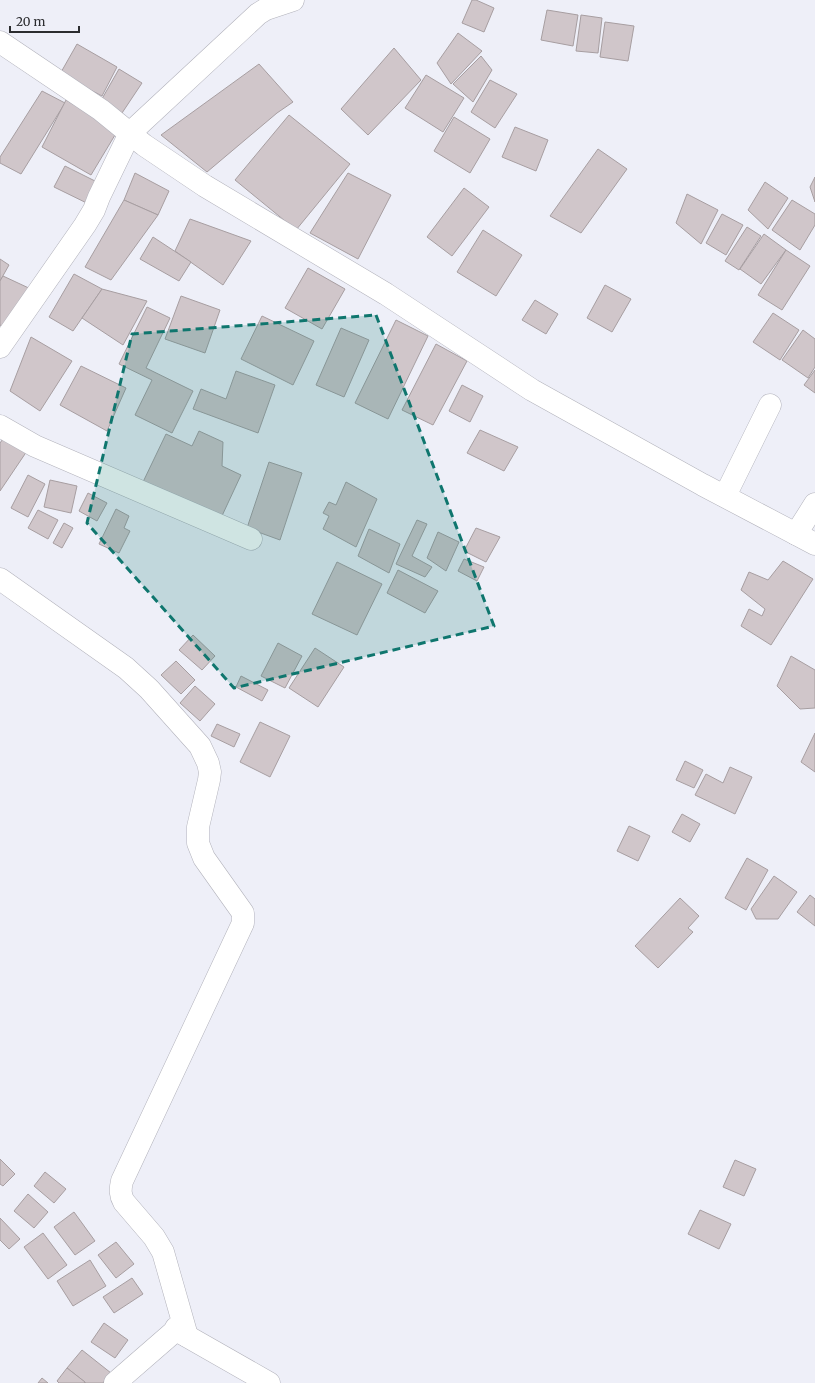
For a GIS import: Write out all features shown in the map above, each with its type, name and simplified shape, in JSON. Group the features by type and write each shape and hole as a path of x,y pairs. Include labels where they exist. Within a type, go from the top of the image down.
{"street":[{"path":"0,347 85,225 94,210 130,134 258,14 266,9 293,0"},
{"path":"0,42 101,110 144,145 205,186 386,294 532,390 724,496 815,544"},
{"path":"724,496 770,405"},
{"path":"0,426 35,446 251,539"},
{"path":"796,534 815,504"},
{"path":"0,579 126,668 148,689 200,746 208,763 210,780 198,827 198,843 204,858 243,913 243,923 122,1181 120,1189 124,1202 154,1236 159,1245 167,1267 182,1333 270,1383"},
{"path":"115,1383 182,1333"}],"highlighted area":[{"path":"376,315 494,626 234,688 87,523 132,334"}],"building":[{"path":"472,0 476,0 494,8 484,32 462,23"},
{"path":"547,10 578,15 573,46 541,40"},
{"path":"581,15 602,18 598,53 576,51"},
{"path":"605,22 634,26 628,61 600,57"},
{"path":"458,33 482,51 451,84 437,63"},
{"path":"77,44 117,67 102,96 60,74"},
{"path":"394,48 421,80 368,135 341,109"},
{"path":"481,56 492,70 473,102 453,84"},
{"path":"259,64 293,102 277,113 207,172 161,135"},
{"path":"119,69 142,83 120,116 99,104"},
{"path":"426,75 464,98 443,132 405,108"},
{"path":"490,80 517,94 495,128 471,112"},
{"path":"42,91 65,103 21,174 0,163 0,157"},
{"path":"66,100 118,130 91,175 42,147"},
{"path":"289,115 350,164 296,230 235,180"},
{"path":"454,117 490,139 470,173 434,151"},
{"path":"515,127 548,140 536,171 502,157"},
{"path":"598,149 627,169 581,233 550,216"},
{"path":"65,166 111,189 101,210 54,187"},
{"path":"135,173 169,191 158,215 124,200"},
{"path":"348,173 391,195 358,259 310,233"},
{"path":"815,177 815,202 810,187"},
{"path":"765,182 788,198 768,229 748,210"},
{"path":"464,188 489,207 452,256 427,237"},
{"path":"687,194 718,210 701,244 676,223"},
{"path":"124,200 158,215 111,280 85,267"},
{"path":"792,200 815,214 815,225 800,250 772,230"},
{"path":"722,214 743,225 726,255 706,243"},
{"path":"190,219 251,241 223,285 175,251"},
{"path":"747,227 761,236 739,270 725,261"},
{"path":"483,230 522,255 496,296 457,272"},
{"path":"764,234 786,250 761,284 740,269"},
{"path":"153,237 191,262 179,281 140,259"},
{"path":"786,250 810,266 782,310 758,295"},
{"path":"0,259 9,265 0,281"},
{"path":"308,268 345,289 322,329 285,308"},
{"path":"74,274 102,289 73,331 49,317"},
{"path":"3,276 33,290 6,329 0,325 0,281"},
{"path":"605,285 631,299 612,332 587,318"},
{"path":"102,289 147,301 123,345 82,318"},
{"path":"181,296 220,310 205,353 165,339"},
{"path":"535,300 558,314 546,334 522,320"},
{"path":"147,307 170,318 146,368 193,391 172,433 135,415 152,380 119,364"},
{"path":"773,313 799,330 780,360 753,342"},
{"path":"262,316 314,341 293,385 241,359"},
{"path":"396,320 428,336 388,419 355,403"},
{"path":"341,328 369,340 344,397 316,385"},
{"path":"803,330 815,339 815,367 808,378 782,360"},
{"path":"31,337 72,361 40,411 10,391"},
{"path":"436,344 467,361 433,425 402,410"},
{"path":"81,366 126,388 107,431 60,405"},
{"path":"815,370 815,393 804,385"},
{"path":"236,371 275,385 258,433 193,409 201,389 226,399"},
{"path":"462,385 483,396 470,422 449,411"},
{"path":"480,430 518,447 504,471 467,453"},
{"path":"199,431 223,442 222,466 241,475 221,518 143,482 166,434 192,446"},
{"path":"5,436 27,451 0,491 0,443"},
{"path":"269,462 302,473 280,540 247,528"},
{"path":"28,475 45,484 28,517 11,508"},
{"path":"50,480 77,486 71,513 44,507"},
{"path":"346,482 377,499 356,547 323,529 329,516 323,513 329,502 336,505"},
{"path":"88,493 107,503 97,521 79,511"},
{"path":"116,509 129,516 124,528 130,531 119,553 99,544"},
{"path":"38,510 58,520 48,539 28,528"},
{"path":"417,520 427,524 412,556 432,567 425,577 396,564"},
{"path":"64,523 73,528 62,548 53,543"},
{"path":"476,528 500,537 486,562 464,551"},
{"path":"369,529 400,544 389,573 358,556"},
{"path":"438,532 459,542 446,571 427,558"},
{"path":"464,559 484,567 477,581 458,571"},
{"path":"783,561 813,579 771,645 741,626 749,609 762,616 765,609 741,590 749,572 768,580"},
{"path":"337,562 382,584 357,635 312,614"},
{"path":"398,570 438,591 425,613 387,593"},
{"path":"193,635 215,656 202,670 179,650"},
{"path":"278,643 302,656 285,688 261,676"},
{"path":"315,648 344,667 318,707 289,688"},
{"path":"791,656 815,670 815,708 800,709 777,686"},
{"path":"176,661 195,680 181,694 161,675"},
{"path":"241,676 268,690 262,701 236,687"},
{"path":"195,686 215,704 200,721 180,703"},
{"path":"260,722 290,736 270,777 240,762"},
{"path":"217,724 240,734 234,747 211,736"},
{"path":"815,733 815,772 801,762"},
{"path":"685,761 703,770 694,788 676,780"},
{"path":"730,767 752,777 735,814 695,795 706,774 723,783"},
{"path":"682,814 700,824 690,842 672,832"},
{"path":"629,826 650,836 638,861 617,851"},
{"path":"747,858 768,870 746,910 725,898"},
{"path":"774,876 797,892 778,919 756,919 751,909"},
{"path":"810,895 815,899 815,926 797,912"},
{"path":"680,898 699,916 688,928 693,932 658,968 635,946"},
{"path":"0,1159 15,1174 3,1186 0,1184"},
{"path":"735,1160 756,1169 744,1196 723,1187"},
{"path":"45,1172 66,1189 54,1203 34,1186"},
{"path":"28,1194 48,1212 34,1228 14,1211"},
{"path":"700,1210 731,1224 719,1249 688,1234"},
{"path":"74,1212 95,1241 75,1255 54,1227"},
{"path":"0,1218 20,1239 9,1249 0,1240"},
{"path":"43,1233 67,1265 48,1279 24,1247"},
{"path":"116,1242 134,1264 116,1278 98,1255"},
{"path":"90,1260 106,1286 73,1306 57,1281"},
{"path":"132,1278 143,1294 114,1313 103,1297"},
{"path":"104,1323 128,1340 115,1358 91,1342"},
{"path":"82,1350 111,1373 103,1383 86,1383 67,1368"},
{"path":"67,1368 85,1382 59,1383 57,1381"},
{"path":"42,1378 48,1383 38,1383"}]}
